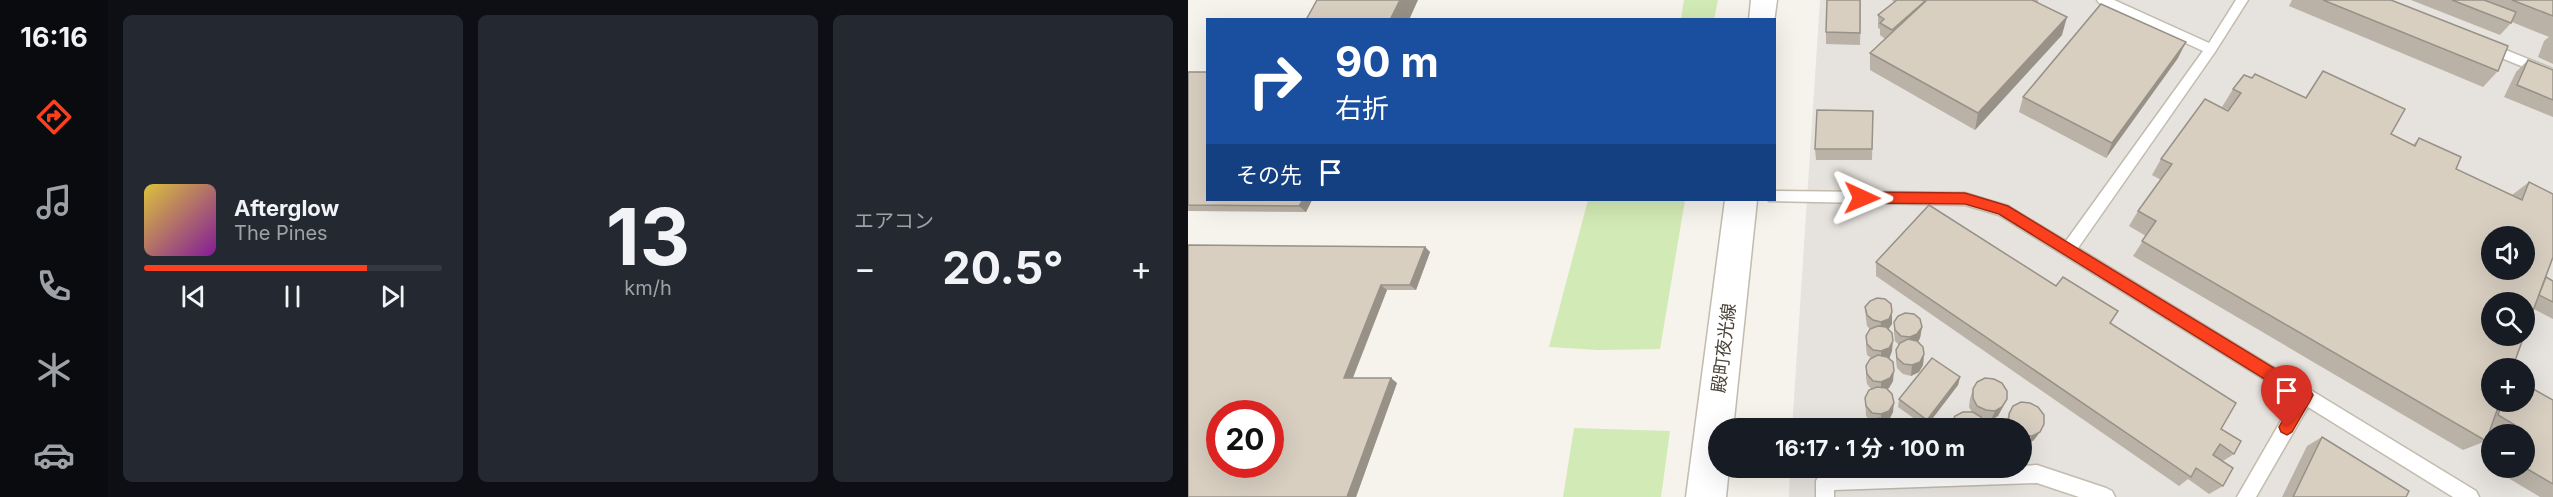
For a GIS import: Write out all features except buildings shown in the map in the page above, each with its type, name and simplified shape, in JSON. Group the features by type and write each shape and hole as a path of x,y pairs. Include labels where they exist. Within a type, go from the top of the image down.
{"street":[{"path":"1762,18 1764,0"},
{"name":"殿町夜光線","path":"1706,497 1741,201"}],"lane":[{"path":"2103,0 2211,49"},
{"path":"2068,250 2211,49 2242,0"},
{"path":"2478,44 2553,74"},
{"path":"1776,196 1965,199 2003,210 2470,497"},
{"path":"2246,497 2305,395"},
{"path":"1825,497 1825,481 2037,474 2106,497"}],"shaded area":[{"path":"1820,0 2553,0 2553,497 1789,497 1790,478 2032,478 2032,418 1793,418"}],"green space":[{"path":"1684,0 1718,0 1714,18 1681,18"},
{"path":"1588,201 1685,201 1660,349 1598,350 1549,347"},
{"path":"1574,428 1670,431 1661,497 1563,497"}],"route":[{"path":"1862,198 1965,199 2003,210 2305,395 2287,427"}]}
